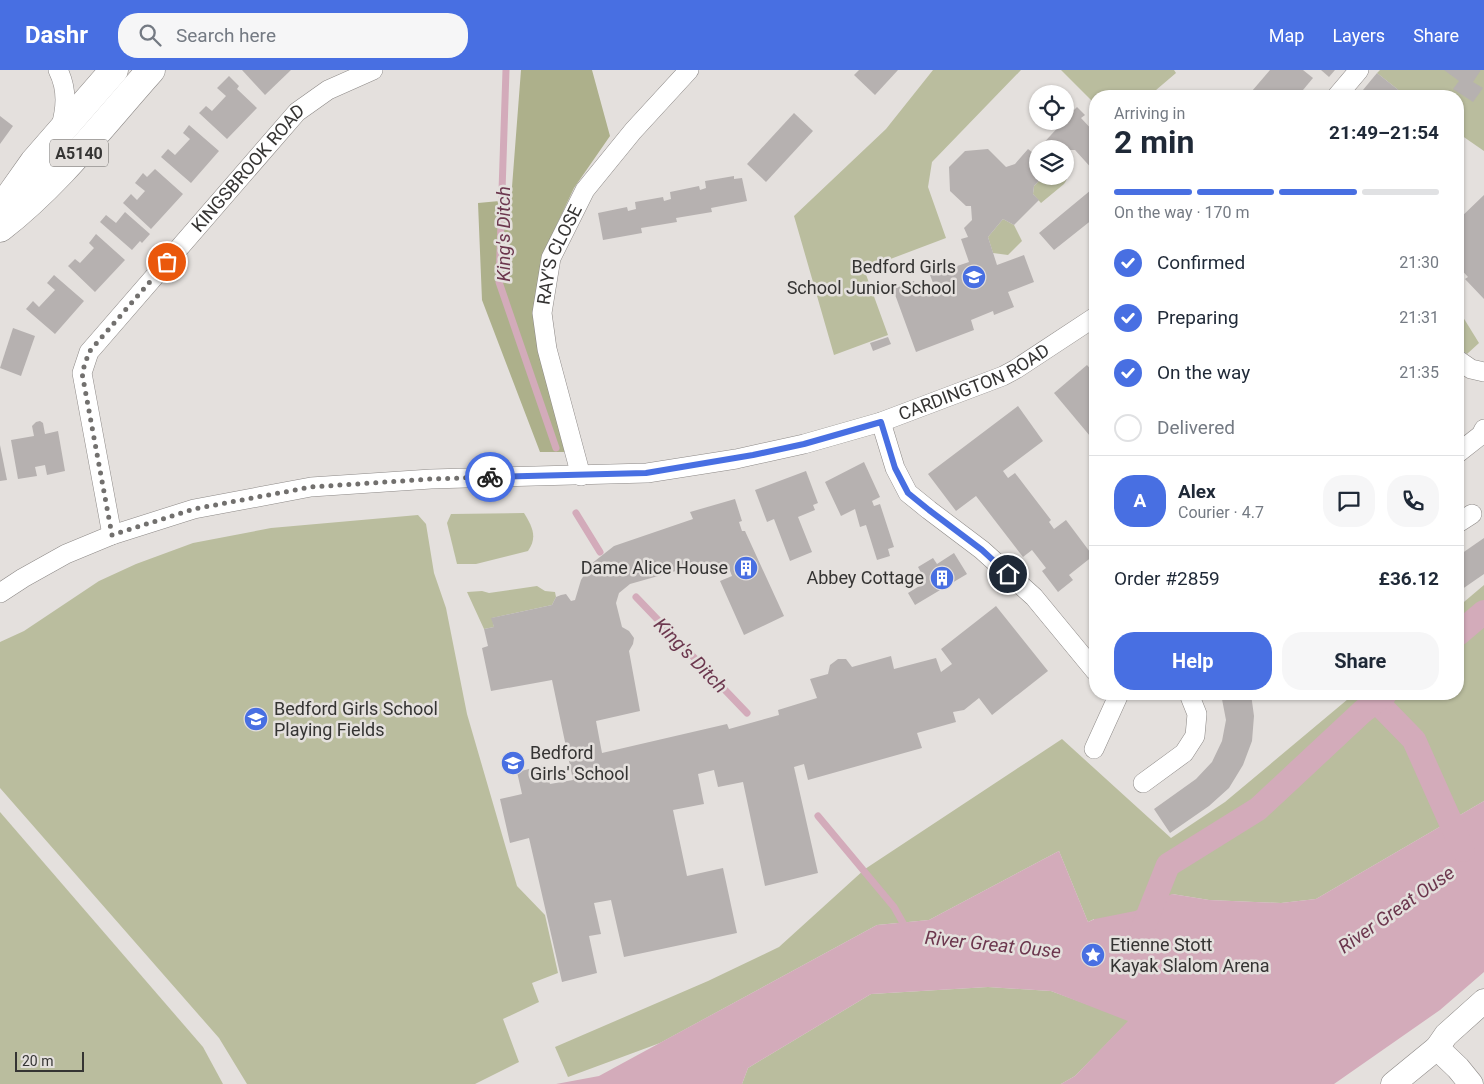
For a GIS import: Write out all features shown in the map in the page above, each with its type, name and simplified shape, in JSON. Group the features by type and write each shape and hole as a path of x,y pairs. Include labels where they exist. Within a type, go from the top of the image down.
{"main road":[{"name":"A5140","path":"0,210 34,162 114,70"},
{"name":"A5140","path":"0,228 38,196 67,168 151,70"}],"street":[{"path":"58,70 64,84 65,99 64,115 58,133"},
{"name":"KINGSBROOK ROAD","path":"112,535 82,373 89,352 297,112 328,90 373,70"},
{"name":"RAY'S CLOSE","path":"580,476 563,404 547,349 542,313 551,258 585,190 633,131 689,70"},
{"path":"1342,90 1359,70"},
{"name":"CARDINGTON ROAD","path":"0,593 66,554 112,535 194,509 311,487 431,479 646,473 736,459 804,444 881,422 1003,376 1089,320"},
{"path":"1464,364 1472,370 1484,372"},
{"path":"881,422 895,468 908,493 982,550 1034,597 1089,663"},
{"path":"1464,448 1481,435 1484,429"},
{"path":"1094,748 1116,700"},
{"path":"1143,782 1184,753 1195,736 1197,714 1192,700"},
{"path":"1393,1084 1437,1048 1446,1035 1484,1001"},
{"path":"1437,1048 1458,1068 1471,1084"}],"green space":[{"path":"521,70 592,70 610,136 574,188 543,254 534,312 573,452 540,452 482,300 478,203 511,200"},
{"path":"933,70 1021,70 932,162 928,187 946,238 864,269 888,335 834,355 794,216 886,129"},
{"path":"1061,70 1174,70 1176,73 1156,90 1089,90 1089,98"},
{"path":"1380,70 1484,70 1484,151 1464,137 1464,90 1398,90 1377,73"},
{"path":"1063,185 1041,203 1033,194 1034,186"},
{"path":"1003,219 1014,225 1022,241 1008,255 993,253 988,237"},
{"path":"1464,319 1479,343 1467,354 1464,352"},
{"path":"524,513 533,532 533,541 528,551 476,564 457,564 447,523 451,514"},
{"path":"418,515 426,524 434,573 446,608 467,714 517,886 545,915 558,973 532,983 539,1002 503,1019 519,1062 475,1084 247,1084 219,1038 0,788 0,642 24,631 99,581 136,564 193,543 271,528"},
{"path":"1484,585 1484,801 1316,899 1281,903 1209,900 1172,894 1129,1021 1075,1076 1061,1084 742,1084 748,1068 871,994 988,987 1051,991 1089,1005 1094,919 1088,922 1059,851 929,920 877,925 660,1043 568,1077 555,1047 708,981 779,947 865,869 1062,739 1171,838 1225,802 1347,700 1464,700 1464,602"},
{"path":"537,586 545,591 555,592 556,597 552,605 492,618 494,627 484,629 467,592 482,591 489,593"},
{"path":"0,812 203,1047 223,1084 0,1084"}],"water":[{"name":"River Great Ouse","path":"1484,801 1484,972 1440,1010 1334,1084 1061,1084 1075,1076 1128,1021 1051,991 988,987 871,994 748,1068 742,1084 556,1084 599,1076 877,925 929,920 1059,851 1088,922 1135,911 1172,894 1209,900 1281,903 1316,899"}],"building":[{"path":"242,70 291,70 265,95"},
{"path":"859,70 898,70 875,95 854,75"},
{"path":"1270,70 1303,70 1313,78 1303,90 1253,90"},
{"path":"1321,70 1335,70 1329,77"},
{"path":"1444,70 1481,70 1473,82 1483,88 1473,102 1464,96 1464,90 1453,89 1459,81"},
{"path":"1377,73 1398,90 1363,90"},
{"path":"229,76 239,86 237,89 257,108 227,139 199,113 206,106 212,111 226,96 217,88"},
{"path":"1077,107 1085,115 1081,118 1089,127 1089,165 1074,150 1074,140 1046,140 1056,130 1074,130 1074,110"},
{"path":"794,113 813,131 766,182 747,164"},
{"path":"0,116 13,126 0,144"},
{"path":"189,125 219,151 191,183 161,157 168,149 175,155 190,139 183,133"},
{"path":"988,149 1006,167 1015,164 1029,150 1029,185 1035,185 1033,194 1039,200 1014,225 1003,219 988,237 997,265 1024,255 1034,282 1008,292 1014,307 994,315 993,311 971,320 974,330 916,352 893,289 914,281 917,290 933,283 930,275 969,262 961,239 968,237 964,228 972,220 971,206 966,206 950,191 949,167 965,151"},
{"path":"155,169 183,194 151,229 123,203 131,194 137,200 145,191 135,183 143,173 147,177"},
{"path":"734,176 734,179 742,178 747,201 711,208 712,212 676,218 677,222 641,228 642,233 603,240 598,213 627,207 628,211 636,209 635,202 663,197 664,201 671,199 670,192 699,186 700,190 706,188 705,181"},
{"path":"1089,192 1089,222 1054,250 1039,233"},
{"path":"1484,195 1484,299 1465,279 1468,277 1464,273 1464,214"},
{"path":"125,212 150,234 132,250 100,222 106,215 116,223"},
{"path":"96,234 125,260 95,292 68,266 75,259 80,263 94,248 89,243"},
{"path":"54,275 84,301 55,334 26,309 33,301 39,307 55,290 47,283"},
{"path":"13,328 35,336 21,376 0,368"},
{"path":"888,337 891,344 873,351 870,343"},
{"path":"1087,365 1089,367 1089,435 1054,393"},
{"path":"1018,406 1043,441 1003,471 1008,478 1015,473 1051,520 1049,522 1054,529 1066,520 1089,551 1089,559 1069,575 1073,580 1058,592 1042,571 1046,568 1032,550 1023,557 976,496 956,511 928,474"},
{"path":"40,421 43,423 45,434 58,431 65,471 47,475 45,465 35,467 37,476 18,479 11,440 34,436 32,426"},
{"path":"0,445 7,480 0,481"},
{"path":"864,462 880,497 872,501 874,506 880,504 894,547 888,549 890,556 877,560 866,525 860,527 855,509 841,516 825,482"},
{"path":"806,471 818,503 813,505 815,510 798,517 812,552 790,561 774,519 767,522 755,490"},
{"path":"735,499 742,521 739,522 742,531 745,531 784,616 744,635 720,581 732,576 727,563 701,572 697,565 630,584 619,593 616,603 622,627 629,631 634,638 629,651 640,711 596,721 602,753 727,724 729,729 779,715 778,710 817,698 810,679 828,674 830,665 838,659 846,659 852,667 891,656 894,669 936,658 941,672 952,664 941,649 996,606 1048,671 992,715 979,698 964,710 953,712 956,722 917,733 922,748 808,780 804,764 794,767 818,873 765,886 743,782 718,787 714,770 698,774 704,804 673,810 687,876 723,868 737,933 624,957 611,900 594,903 601,934 589,936 597,973 562,982 529,838 510,843 500,799 522,794 517,772 545,765 550,784 573,780 552,680 491,691 482,648 488,646 484,629 494,627 491,618 552,605 556,597 561,595 566,594 571,601 575,600 581,580 591,564 614,546 693,519 690,512"},
{"path":"1484,538 1484,574 1464,588 1464,552"},
{"name":"Abbey Cottage","path":"954,553 967,574 915,605 908,593 926,582 918,567 933,558 937,564"},
{"path":"1222,700 1252,700 1254,716 1252,741 1243,765 1229,788 1209,806 1170,833 1154,809 1196,779 1212,762 1222,741 1226,720"}],"waterway":[{"name":"King's Ditch","path":"506,70 499,282 556,448"},
{"name":"King's Ditch","path":"576,513 600,552"},
{"name":"King's Ditch","path":"636,597 747,713"},
{"path":"1464,629 1484,612"},
{"path":"1141,933 1168,865 1258,809 1377,700"},
{"path":"1376,701 1414,740 1463,850"},
{"name":"King's Ditch","path":"818,816 894,907 907,930"}],"way so far":[{"path":"167,262 89,352 82,373 112,535 194,509 311,487 490,477"}],"place":[{"name":"Bedford Girls School Junior School","path":"974,277"},
{"name":"Dame Alice House","path":"746,568"},
{"name":"Abbey Cottage","path":"942,578"},
{"name":"Bedford Girls School Playing Fields","path":"256,719"},
{"name":"Bedford Girls' School","path":"513,763"},
{"name":"Etienne Stott Kayak Slalom Arena","path":"1093,955"}],"route":[{"path":"490,477 646,473 736,459 804,444 881,422 895,468 908,493 982,550 1008,574"}]}
